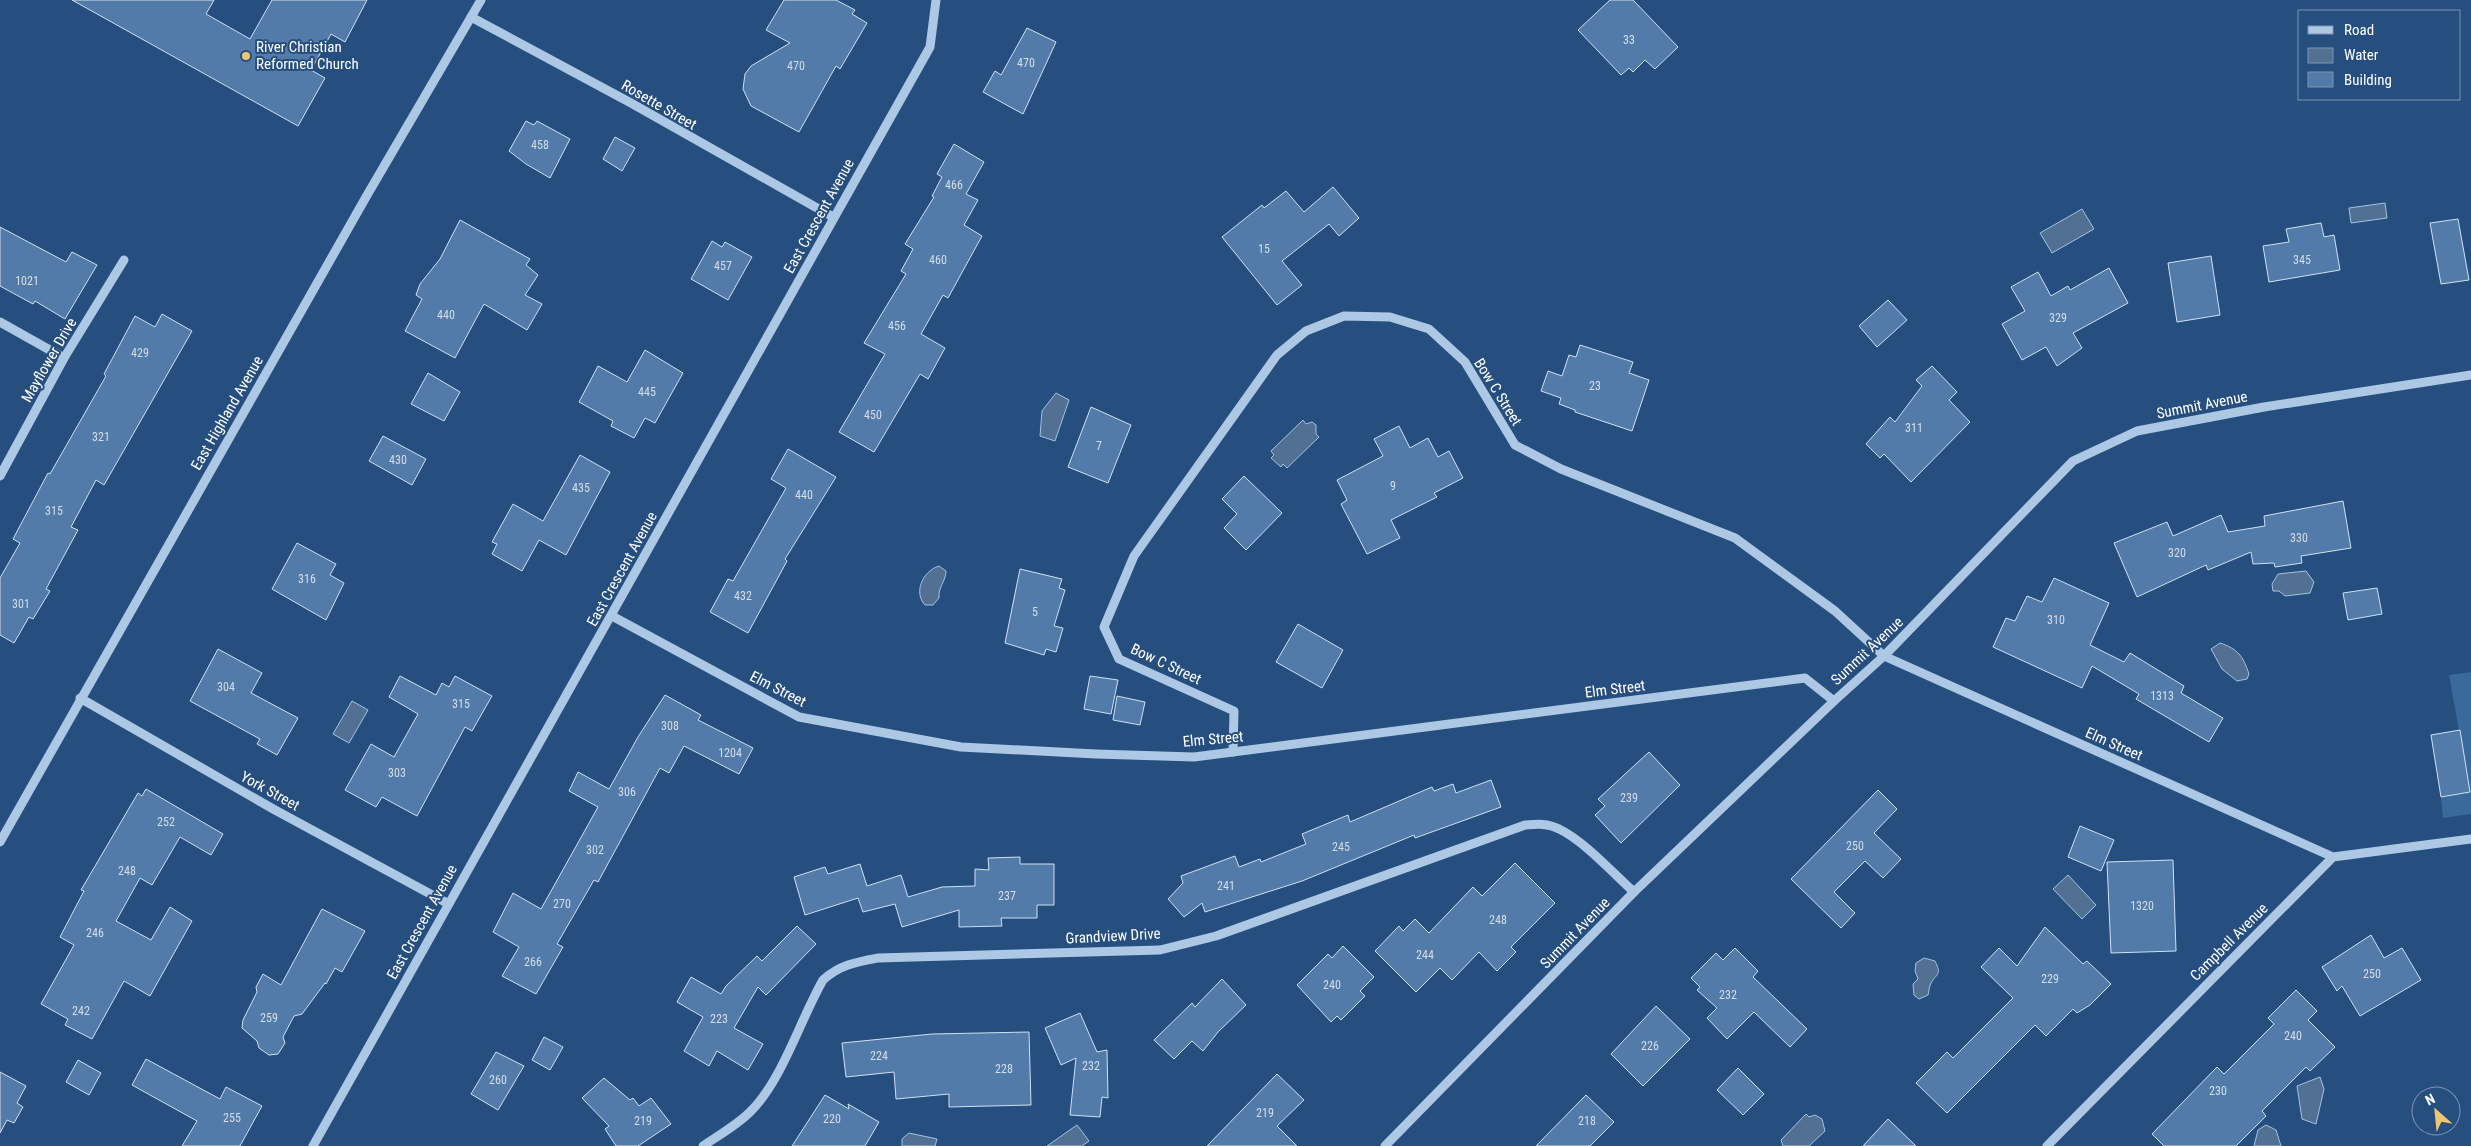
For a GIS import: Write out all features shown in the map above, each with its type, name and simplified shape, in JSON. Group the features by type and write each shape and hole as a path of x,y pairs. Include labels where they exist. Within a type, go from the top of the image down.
{"street":[{"name":"East Highland Avenue","path":"0,842 366,197 481,0"},
{"name":"East Crescent Avenue","path":"313,1146 930,47 936,0"},
{"name":"Rosette Street","path":"471,17 631,103 833,217"},
{"name":"Mayflower Drive","path":"0,476 64,358 124,260"},
{"name":"Bow C Street","path":"1233,752 1234,711 1119,659 1104,628 1134,556 1277,356 1306,331 1344,316 1390,317 1429,329 1465,362 1516,445 1561,469 1735,538 1835,610 1884,656"},
{"path":"0,322 64,358"},
{"name":"Summit Avenue","path":"1385,1146 1634,892 1834,701 1884,656 2073,461 2137,431 2264,408 2471,376"},
{"name":"Elm Street","path":"612,616 799,718 961,747 1194,757 1805,678 1834,701"},
{"name":"Elm Street","path":"1884,656 2333,857"},
{"name":"York Street","path":"80,698 275,810 448,903"},
{"name":"Grandview Drive","path":"703,1146 756,1106 773,1082 823,980 834,970 849,964 878,958 1160,950 1216,936 1525,825 1541,824 1559,828 1572,837 1634,892"},
{"path":"2333,857 2471,840"},
{"name":"Campbell Avenue","path":"2047,1146 2333,857"}],"shaded area":[{"path":"2471,672 2471,814 2443,818 2441,797 2470,792 2449,675"}],"water":[{"path":"2385,203 2387,218 2351,223 2349,208"},
{"path":"2082,209 2094,229 2052,253 2040,233"},
{"path":"1056,393 1069,400 1055,441 1040,436 1042,411"},
{"path":"1303,420 1306,424 1312,422 1316,425 1316,434 1319,437 1287,468 1283,464 1281,467 1271,458 1274,455 1271,451"},
{"path":"939,566 946,571 939,598 933,605 925,605 920,594 921,583 928,572"},
{"path":"2306,571 2314,582 2310,593 2285,596 2279,591 2273,591 2272,584 2278,574"},
{"path":"2220,643 2236,651 2242,658 2249,674 2247,679 2237,681 2222,669 2211,649"},
{"path":"352,701 368,710 349,743 333,734"},
{"path":"2068,875 2096,905 2082,919 2053,889"},
{"path":"1924,958 1935,961 1938,971 1931,983 1928,995 1919,999 1914,995 1913,984 1918,979 1915,971 1916,963"},
{"path":"2320,1077 2324,1089 2316,1124 2302,1119 2297,1086"},
{"path":"1806,1114 1809,1117 1815,1115 1822,1119 1825,1131 1809,1146 1783,1146 1781,1140"},
{"path":"1077,1125 1089,1141 1082,1146 1047,1146"},
{"path":"2266,1125 2276,1130 2281,1146 2254,1146 2258,1130"},
{"path":"909,1133 937,1139 935,1146 902,1146 902,1139"}],"building":[{"name":"River Christian Reformed Church","path":"72,0 214,0 206,14 250,39 272,0 367,0 345,42 331,34 311,70 325,78 298,126"},
{"path":"784,0 836,0 855,10 852,14 867,23 840,69 836,66 799,132 751,106 743,89 745,74 751,66 790,43 766,30"},
{"path":"1610,0 1633,0 1678,47 1655,69 1645,60 1633,72 1629,68 1621,75 1578,30"},
{"path":"1027,28 1056,42 1023,114 983,92 995,71 1001,75"},
{"path":"526,121 534,125 537,121 570,139 550,178 526,164 509,151"},
{"path":"615,137 635,148 622,171 603,159"},
{"path":"954,144 984,162 966,194 978,200 964,225 982,236 948,298 943,295 921,334 945,348 928,379 920,374 874,452 839,432 885,354 864,343 906,274 901,271 913,249 905,244 934,197 932,196 942,177 937,174"},
{"path":"1333,187 1359,218 1339,236 1329,224 1282,261 1302,285 1277,305 1222,237 1262,205 1264,208 1286,191 1304,212"},
{"path":"2458,219 2469,280 2441,284 2430,223"},
{"path":"460,220 530,259 526,265 538,275 525,295 542,304 527,330 484,304 455,358 405,331 422,299 416,295 420,284 440,259"},
{"path":"2321,223 2324,237 2334,235 2340,270 2269,282 2263,246 2289,242 2286,229"},
{"path":"0,227 66,262 72,252 97,265 65,319 35,301 33,304 0,286"},
{"path":"712,241 722,247 725,242 752,257 728,300 691,279"},
{"path":"2211,256 2220,315 2177,322 2168,263"},
{"path":"2109,268 2128,303 2073,333 2082,348 2057,366 2046,347 2022,360 2002,324 2025,311 2011,287 2038,272 2051,296 2068,286 2070,290"},
{"path":"1888,300 1907,320 1877,347 1859,326"},
{"path":"162,314 192,331 104,485 96,480 71,527 78,530 46,589 50,591 33,619 29,617 14,643 0,635 0,578 20,543 13,539 48,473 50,474 106,376 104,374 135,316 155,327"},
{"path":"1580,345 1633,362 1629,373 1649,380 1632,431 1575,412 1575,410 1559,404 1561,398 1541,391 1548,371 1562,376 1569,355 1576,357"},
{"path":"645,350 683,373 655,423 645,418 634,438 611,426 613,421 579,402 598,366 627,382"},
{"path":"1932,366 1957,392 1949,400 1970,422 1911,482 1884,454 1880,458 1866,444 1890,417 1895,422 1922,386 1916,380"},
{"path":"428,373 460,392 444,421 411,404"},
{"path":"1091,407 1131,425 1108,483 1068,467"},
{"path":"1399,426 1410,448 1428,438 1438,457 1449,451 1463,478 1434,493 1437,497 1391,520 1400,538 1367,554 1341,504 1347,500 1337,480 1383,456 1374,439"},
{"path":"383,436 426,459 412,485 369,461"},
{"path":"788,449 836,477 785,559 787,561 748,633 710,612 728,579 733,581 786,488 771,479"},
{"path":"580,455 610,472 566,555 539,540 522,571 492,554 497,544 492,542 513,504 543,521"},
{"path":"1244,476 1282,513 1246,550 1224,528 1237,514 1222,499"},
{"path":"2343,501 2351,548 2301,556 2302,563 2275,567 2274,563 2253,564 2251,552 2208,570 2206,565 2137,597 2114,543 2167,522 2173,536 2221,515 2228,532 2265,526 2264,516"},
{"path":"297,543 336,564 330,575 344,583 326,620 272,589"},
{"path":"1020,569 1062,579 1059,588 1065,590 1054,626 1063,628 1056,652 1046,649 1044,655 1005,643"},
{"path":"2054,578 2109,603 2090,645 2124,662 2130,653 2184,686 2181,693 2223,718 2209,742 2136,699 2139,694 2092,666 2082,688 1993,647 2006,618 2015,621 2027,596 2042,602"},
{"path":"2377,588 2382,614 2348,620 2343,593"},
{"path":"1298,624 1343,650 1322,688 1276,662"},
{"path":"218,649 262,673 251,693 298,718 277,755 257,744 260,739 190,701"},
{"path":"400,676 436,695 442,683 449,687 455,676 492,696 472,731 465,727 417,816 382,797 376,807 345,790 371,744 394,757 418,714 389,697"},
{"path":"1090,676 1118,680 1111,714 1084,709"},
{"path":"665,695 701,715 698,720 753,748 739,774 684,746 669,773 660,768 598,882 594,880 557,944 563,947 536,994 502,976 519,947 493,932 513,893 541,909 598,807 569,791 578,772 609,789 638,737"},
{"path":"1117,696 1145,702 1140,725 1113,720"},
{"path":"2460,730 2470,792 2441,797 2431,735"},
{"path":"1649,752 1680,785 1621,843 1595,815 1605,806 1598,799"},
{"path":"1491,780 1501,807 1415,838 1414,835 1302,881 1205,912 1202,903 1184,917 1168,899 1183,883 1181,876 1235,856 1239,867 1260,859 1261,862 1306,844 1302,834 1348,815 1350,822 1432,787 1434,791 1453,784 1456,793"},
{"path":"146,789 223,834 211,855 180,837 152,885 140,878 116,921 151,940 170,907 192,921 150,996 124,981 92,1039 65,1025 68,1019 41,1004 74,945 60,937 84,891 81,890 138,793 142,796"},
{"path":"1878,790 1897,809 1874,833 1901,859 1883,878 1865,861 1834,892 1855,913 1841,928 1791,879"},
{"path":"2080,826 2114,840 2101,871 2068,857"},
{"path":"1020,857 1020,864 1054,864 1054,905 1037,905 1037,918 1001,918 1002,926 959,927 959,910 902,927 895,904 863,912 858,898 805,915 794,877 825,867 828,874 860,864 867,886 901,875 908,897 942,887 975,886 975,869 989,870 988,858"},
{"path":"2173,860 2176,951 2111,953 2107,862"},
{"path":"1515,863 1555,903 1511,947 1516,952 1497,971 1479,952 1452,980 1440,968 1416,992 1375,951 1399,926 1403,931 1415,919 1429,933 1473,887 1482,896"},
{"path":"322,909 365,931 342,972 335,968 326,984 302,1014 294,1016 283,1037 285,1043 278,1054 269,1055 259,1048 257,1041 242,1028 243,1020 257,992 256,987 263,974 281,985"},
{"path":"797,926 816,944 766,995 758,987 734,1028 763,1044 748,1070 717,1051 709,1066 684,1051 703,1017 677,1002 691,977 721,994 726,986 757,956 762,961"},
{"path":"2045,927 2083,964 2087,961 2111,984 2090,1005 2077,1013 2073,1009 2046,1036 2035,1025 1947,1113 1916,1083 1947,1052 1953,1058 2013,998 1981,967 1999,948 2017,966"},
{"path":"2371,935 2384,958 2402,948 2421,980 2360,1016 2342,986 2337,991 2322,967"},
{"path":"1343,946 1374,977 1360,991 1365,996 1341,1020 1337,1016 1331,1022 1297,985 1328,954 1332,958"},
{"path":"1735,948 1758,971 1753,977 1807,1029 1790,1047 1754,1012 1727,1039 1707,1018 1717,1008 1697,990 1700,987 1691,978 1716,953 1723,960"},
{"path":"1222,979 1246,1005 1218,1032 1203,1051 1192,1041 1174,1059 1154,1040 1192,1003 1195,1007"},
{"path":"2296,990 2317,1011 2308,1020 2335,1047 2310,1071 2306,1067 2262,1111 2266,1116 2236,1146 2164,1146 2152,1134 2217,1067 2224,1074 2274,1024 2268,1018"},
{"path":"1656,1006 1690,1039 1643,1086 1611,1054"},
{"path":"1080,1013 1097,1052 1107,1050 1108,1098 1102,1097 1100,1117 1070,1115 1076,1058 1061,1065 1045,1028"},
{"path":"1029,1032 1031,1105 949,1107 949,1094 896,1099 894,1072 846,1077 842,1043 932,1034"},
{"path":"544,1037 563,1047 550,1070 532,1060"},
{"path":"496,1052 524,1066 498,1110 471,1094"},
{"path":"146,1059 220,1099 226,1087 262,1106 240,1146 182,1146 197,1121 132,1085"},
{"path":"78,1060 101,1073 89,1095 66,1082"},
{"path":"1738,1068 1764,1094 1743,1115 1717,1090"},
{"path":"0,1072 26,1086 17,1103 23,1107 14,1123 7,1120 0,1133"},
{"path":"1277,1074 1304,1100 1277,1126 1297,1146 1207,1146"},
{"path":"604,1078 630,1100 633,1098 639,1106 651,1098 671,1124 638,1146 616,1146 605,1129 609,1126 582,1098"},
{"path":"825,1095 849,1109 848,1104 879,1122 865,1146 792,1146"},
{"path":"1586,1095 1614,1122 1590,1146 1536,1146"},
{"path":"1888,1119 1916,1146 1863,1146"}],"place":[{"name":"River Christian Reformed Church","path":"246,56"}]}
